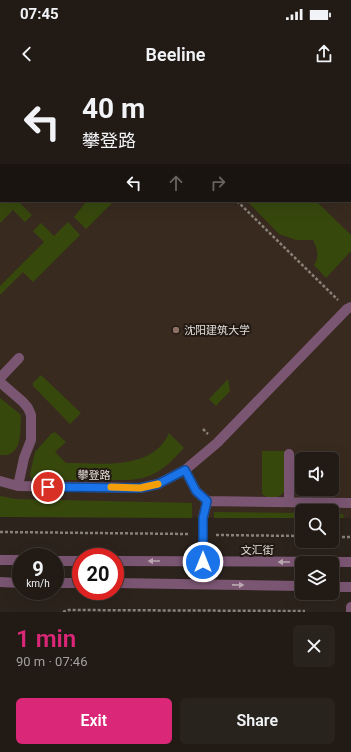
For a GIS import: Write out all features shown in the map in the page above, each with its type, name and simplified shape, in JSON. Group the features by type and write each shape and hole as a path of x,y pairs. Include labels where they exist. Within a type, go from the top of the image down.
{"street":[{"name":"攀登路","path":"0,481 18,486 140,488 158,484 185,470 217,443 349,308"},
{"path":"0,378 19,358"},
{"path":"0,382 24,402 30,415 30,440 24,458 18,486"},
{"path":"289,454 289,502"},
{"path":"185,470 196,491 207,501 351,503"},
{"path":"203,562 203,518 207,501"},
{"path":"0,560 12,560"},
{"name":"文汇街","path":"124,561 351,562"},
{"path":"0,582 12,582"},
{"path":"124,583 295,586"},
{"path":"339,587 351,587"},
{"path":"351,607 351,612"}],"path":[{"path":"238,202 349,308"},
{"path":"0,532 295,536"},
{"path":"339,537 351,537"},
{"path":"63,612 69,610 305,611"}],"shaded area":[{"name":"沈阳建筑大学","path":"0,202 351,202 351,518 339,518 339,504 295,504 295,518 0,517"}],"green space":[{"path":"0,202 21,202 20,203 32,215 25,222 13,210 0,223"},
{"path":"86,202 113,202 86,229 74,217"},
{"path":"248,202 317,202 351,235 351,251 326,278 314,265 317,259 317,252 313,240 296,240 279,234"},
{"path":"68,222 80,235 33,282 23,272 0,295 0,286 44,242 33,231 41,223 54,236"},
{"path":"41,375 81,413 70,424 33,386 33,383"},
{"path":"228,379 230,391 216,406 209,399"},
{"path":"0,398 21,416 19,442 13,452 7,455 0,455"},
{"path":"55,432 66,442 55,452 66,463 109,464 138,459 151,454 161,445 169,433 184,448 159,471 137,479 34,480 31,478 30,474 35,452 51,434"},
{"path":"262,451 285,451 285,489 281,495 275,498 262,494"},
{"path":"0,496 16,499 192,503 192,518 0,517"},
{"path":"214,512 295,513 295,518 214,518"},
{"path":"339,514 343,514 344,518 339,518"}],"slow traffic":[{"path":"111,487 140,488 158,484"}],"place":[{"name":"沈阳建筑大学","path":"176,330"}],"route":[{"path":"48,487 140,488 158,484 185,470 196,491 207,501 203,518 203,562"}]}
